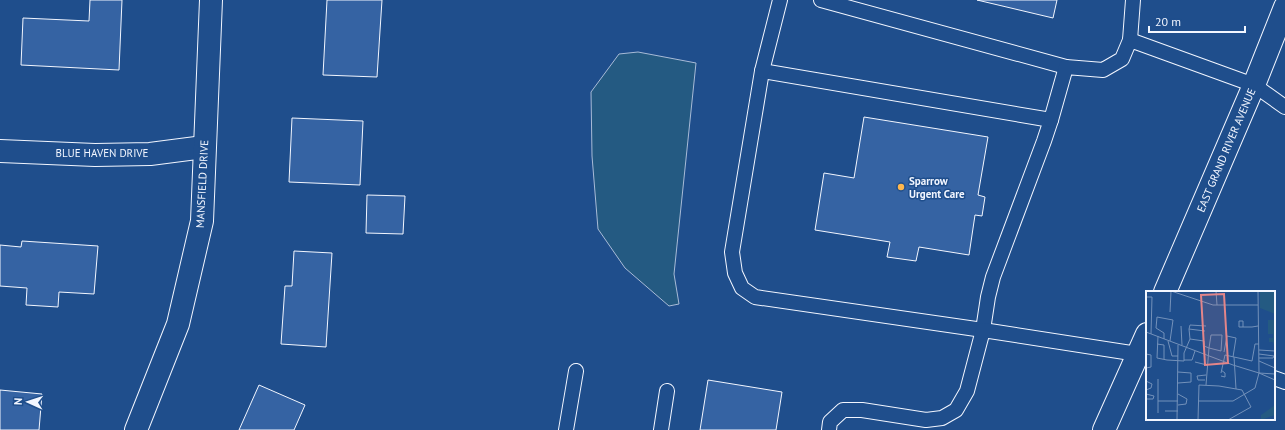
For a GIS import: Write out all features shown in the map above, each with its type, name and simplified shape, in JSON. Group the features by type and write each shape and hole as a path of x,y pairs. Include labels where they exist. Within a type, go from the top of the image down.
{"street":[{"name":"MANSFIELD DRIVE","path":"136,430 180,316 202,221 211,0"},
{"name":"EAST GRAND RIVER AVENUE","path":"1165,291 1254,85 1285,7"},
{"name":"BLUE HAVEN DRIVE","path":"0,151 95,155 150,154 204,147"},
{"path":"1104,430 1143,355 1146,339"}],"lane":[{"path":"780,0 762,71 732,252 735,273 742,288 755,297 1143,355"},
{"path":"821,0 1066,67 1103,70 1122,58 1130,40 1133,0"},
{"path":"1130,40 1254,85 1285,107"},
{"path":"828,430 830,422 842,410 862,410 926,420 942,418 956,410 967,391 983,330 988,297 994,277 1044,141 1066,67"},
{"path":"762,71 1051,120"},
{"path":"566,430 576,371"},
{"path":"1275,378 1285,382"},
{"path":"661,430 667,391"}],"shaded area":[{"path":"638,52 696,63 674,274 679,304 669,306 625,268 598,229 592,156 591,92 619,54"}],"building":[{"path":"90,0 122,0 119,70 21,65 23,18 89,21"},
{"path":"327,0 382,0 377,77 323,75"},
{"path":"977,0 1057,0 1053,18"},
{"name":"Sparrow Urgent Care","path":"864,117 988,137 978,195 985,197 982,216 975,215 969,255 919,247 916,261 887,257 890,242 815,230 824,173 854,178"},
{"path":"292,118 363,121 360,185 289,182"},
{"path":"367,195 405,196 403,234 366,233"},
{"path":"22,241 98,246 94,294 59,292 58,307 26,305 27,288 0,286 0,245 21,247"},
{"path":"294,251 332,253 326,347 281,344 285,286 292,286"},
{"path":"708,380 782,392 776,430 700,430"},
{"path":"259,385 305,405 294,430 239,430"},
{"path":"0,390 42,394 39,430 0,430"}],"place":[{"name":"Sparrow Urgent Care","path":"901,187"}]}
